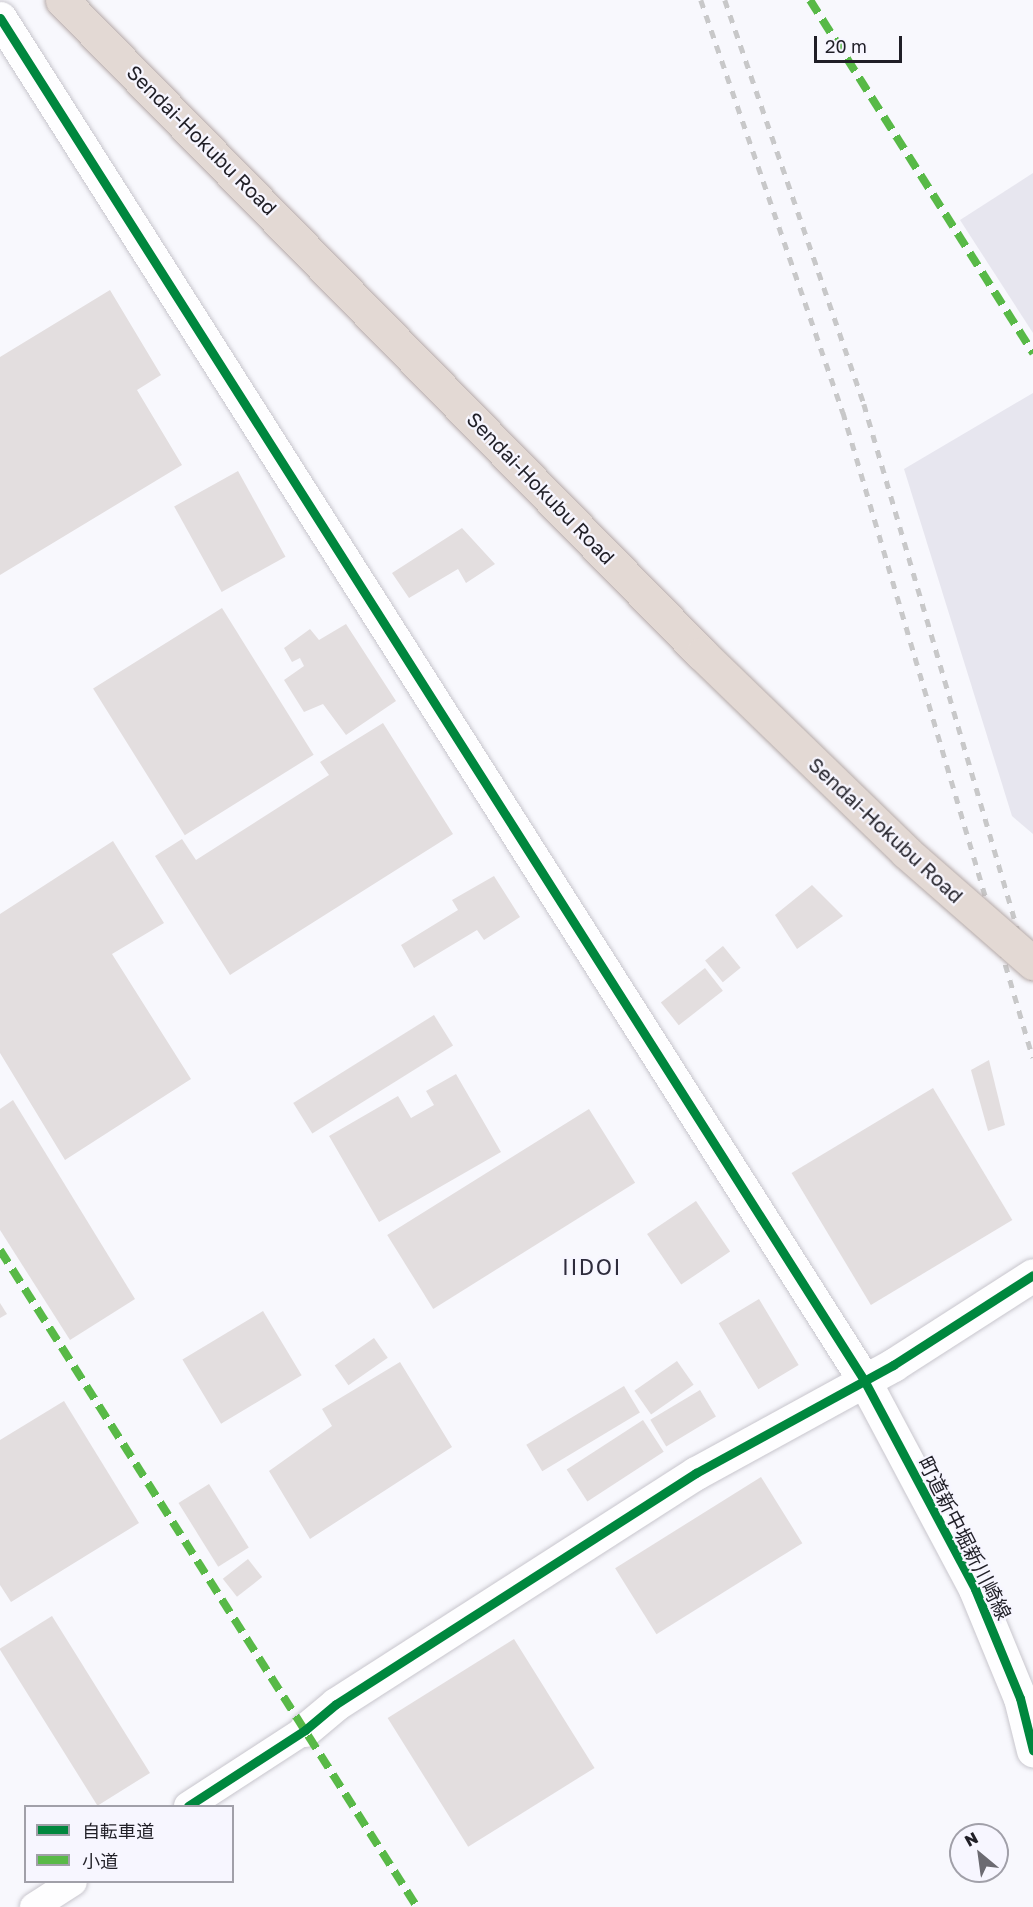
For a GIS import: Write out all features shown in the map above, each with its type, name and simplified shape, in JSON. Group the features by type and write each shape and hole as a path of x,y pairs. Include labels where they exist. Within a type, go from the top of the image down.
{"highway":[{"name":"Sendai-Hokubu Road","path":"62,0 702,654 906,852 1033,963"}],"street":[{"name":"町道新中堀新川崎線","path":"0,18 864,1380 975,1588 1020,1698 1033,1750"},
{"path":"190,1805 305,1730 336,1704 696,1473 864,1380 1033,1275"},
{"path":"34,1907 70,1883"}],"shaded area":[{"path":"1033,173 1033,333 960,220"},
{"path":"1033,393 1033,834 1012,816 904,469"}],"building":[{"path":"110,290 161,375 137,390 182,465 0,575 0,357"},
{"path":"238,471 286,557 222,592 174,506"},
{"path":"462,528 495,564 466,583 458,569 409,598 392,573"},
{"path":"222,608 314,755 185,835 93,689"},
{"path":"346,624 396,701 346,735 323,704 304,712 284,680 304,666 300,658 292,662 284,648 310,629 319,640"},
{"path":"383,723 453,834 230,975 155,856 182,839 196,860 329,775 320,762"},
{"path":"113,841 164,923 112,954 191,1079 65,1160 0,1053 0,914"},
{"path":"494,876 520,917 484,940 477,930 414,968 401,945 458,910 452,900"},
{"path":"812,885 843,916 797,949 775,915"},
{"path":"723,946 741,968 723,982 705,960"},
{"path":"705,968 723,991 679,1025 661,1002"},
{"path":"434,1015 453,1046 312,1133 293,1103"},
{"path":"989,1060 1005,1125 988,1131 971,1070"},
{"path":"456,1074 501,1152 379,1222 329,1136 398,1096 411,1118 434,1105 426,1091"},
{"path":"933,1088 1012,1220 871,1305 792,1173"},
{"path":"13,1100 135,1299 70,1340 0,1230 0,1109"},
{"path":"589,1109 635,1183 433,1309 387,1235"},
{"path":"696,1201 730,1252 681,1285 647,1234"},
{"path":"759,1299 799,1365 758,1389 719,1323"},
{"path":"0,1303 7,1314 0,1318"},
{"path":"263,1311 302,1375 221,1424 182,1359"},
{"path":"374,1338 388,1358 348,1385 335,1366"},
{"path":"677,1361 694,1385 651,1415 634,1391"},
{"path":"400,1362 452,1447 310,1539 269,1471 332,1426 322,1409"},
{"path":"624,1386 640,1413 542,1471 526,1445"},
{"path":"700,1390 716,1417 666,1446 650,1420"},
{"path":"64,1401 139,1523 11,1602 0,1585 0,1440"},
{"path":"643,1420 664,1452 587,1501 567,1470"},
{"path":"761,1477 802,1543 656,1634 615,1568"},
{"path":"209,1484 249,1548 218,1567 178,1503"},
{"path":"248,1559 262,1577 237,1597 223,1579"},
{"path":"52,1616 150,1773 97,1805 0,1648"},
{"path":"514,1639 595,1768 468,1847 388,1718"}],"railway":[{"path":"701,0 843,412 1033,1058"},
{"path":"725,0 864,404 1033,982"}],"marked path":[{"path":"810,0 1033,353"},
{"path":"0,1250 417,1907"}],"cycle path":[{"path":"0,18 864,1380 975,1589 1020,1698 1033,1750"},
{"path":"190,1805 305,1730 336,1704 696,1473 893,1365 1033,1275"}],"district":[{"name":"IIDOI","path":"592,1267"}]}
